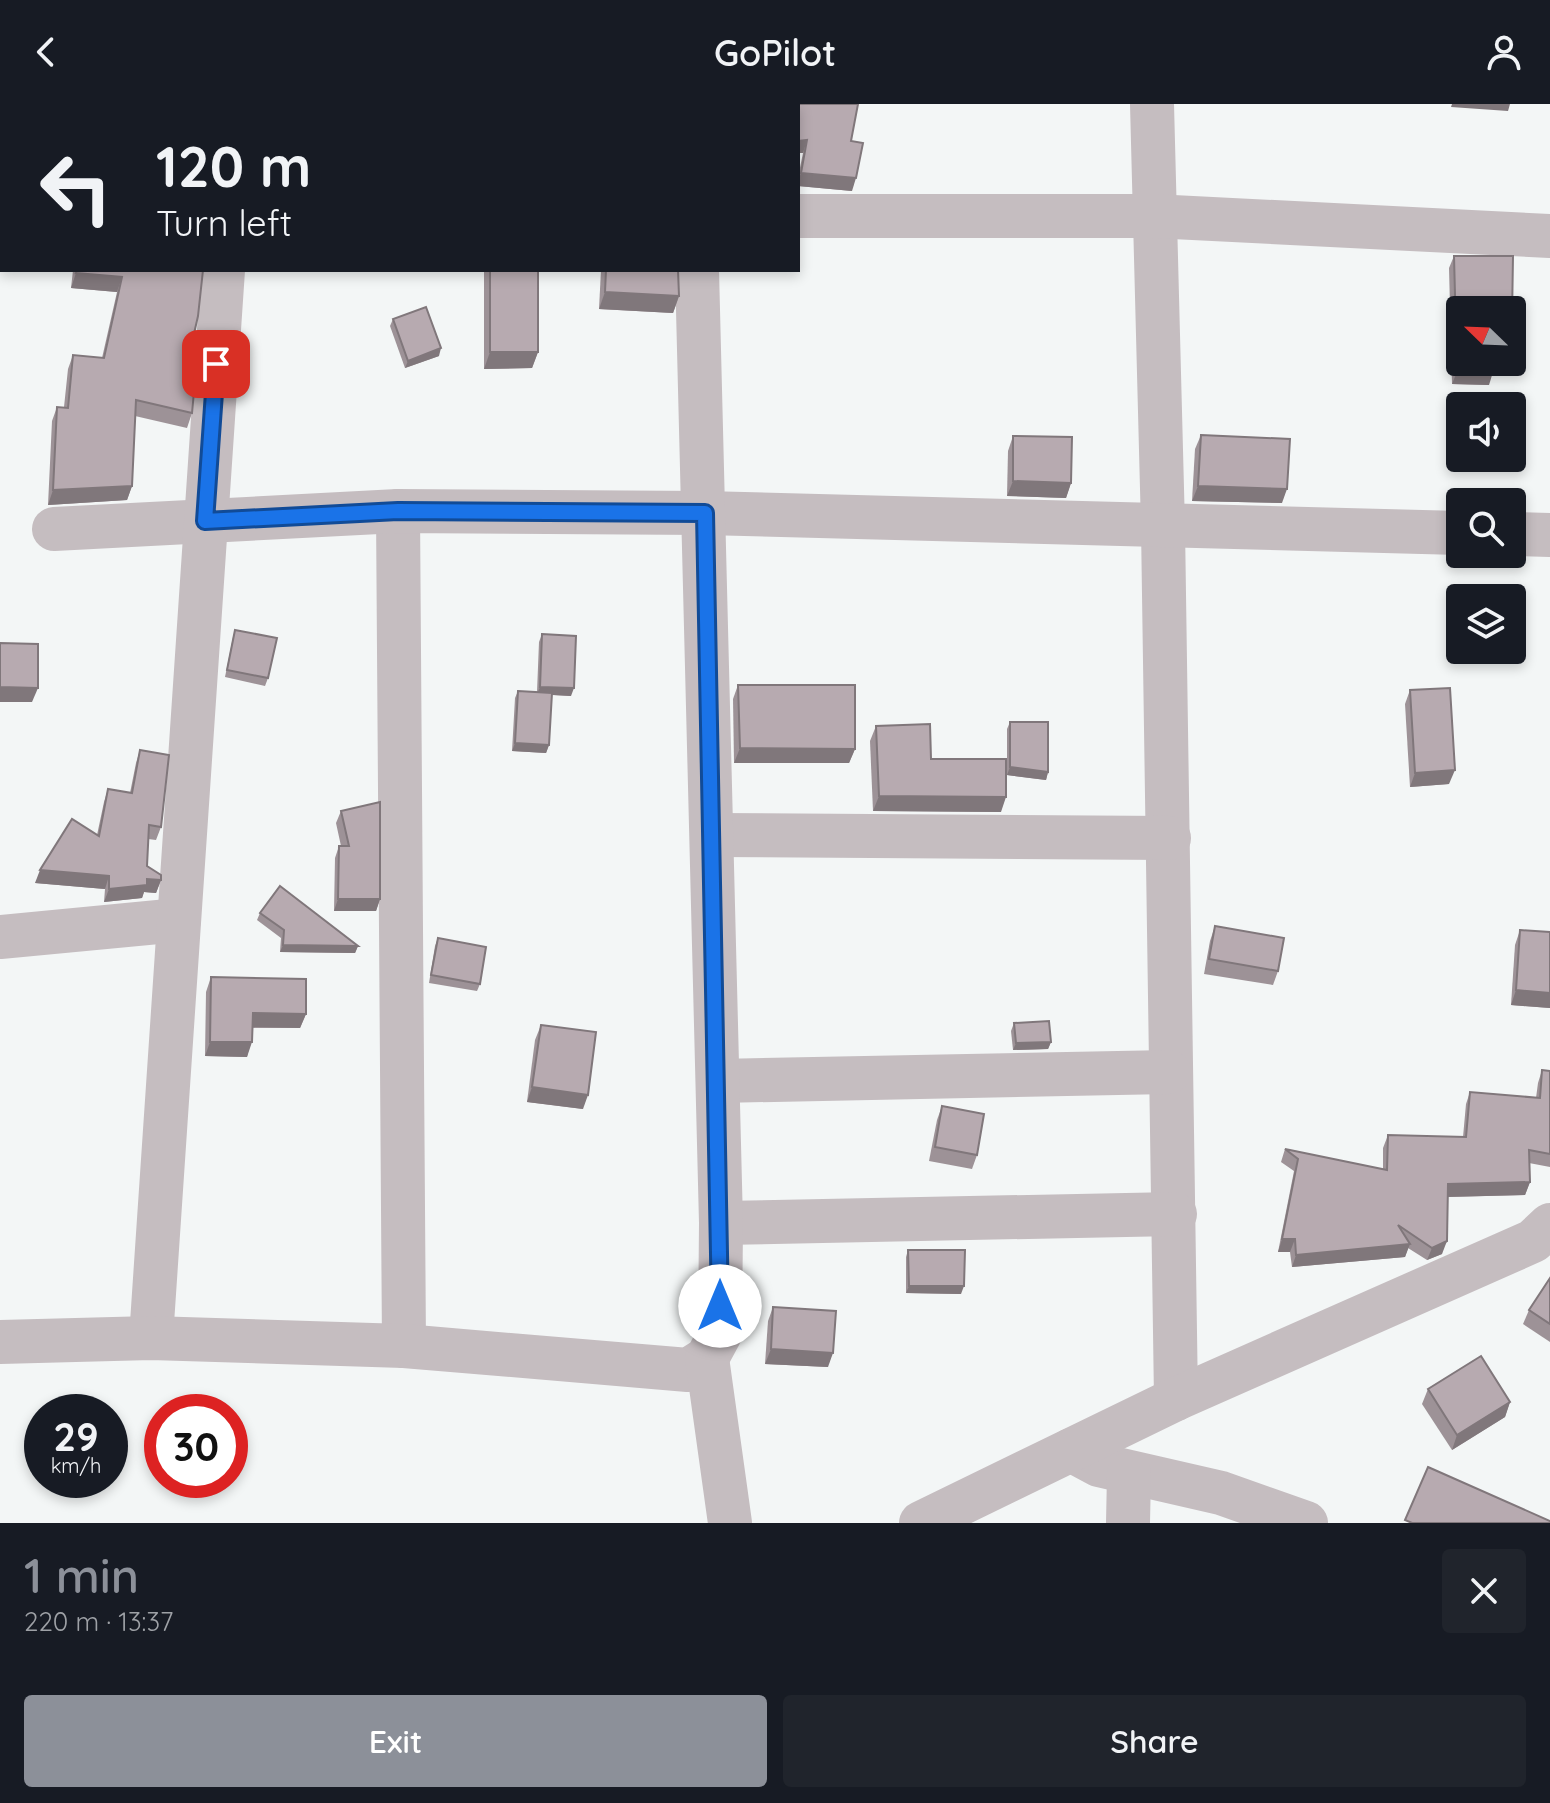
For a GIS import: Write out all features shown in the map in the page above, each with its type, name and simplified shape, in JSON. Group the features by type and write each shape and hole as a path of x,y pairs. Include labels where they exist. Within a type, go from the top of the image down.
{"street":[{"path":"1152,104 1169,838 1169,1072 1175,1214 1176,1399"},
{"path":"800,216 1153,216 1550,236"},
{"path":"151,1338 223,272"},
{"path":"0,1342 151,1338 404,1346 688,1370 707,1358 720,1334 721,1223 697,272"},
{"path":"54,529 398,511 705,513 1446,533"},
{"path":"398,511 404,1346"},
{"path":"1526,534 1550,535"},
{"path":"713,835 1169,838"},
{"path":"0,937 179,920"},
{"path":"718,1081 1169,1072"},
{"path":"721,1223 1175,1214"},
{"path":"921,1523 1176,1399 1533,1241 1550,1225"},
{"path":"707,1358 730,1523"},
{"path":"1071,1450 1099,1465 1221,1493 1306,1523"},
{"path":"1128,1523 1129,1474"}],"building":[{"path":"800,104 858,104 851,141 863,143 856,178 801,173 807,140 800,141"},
{"path":"1454,256 1513,256 1512,296 1455,296"},
{"path":"203,272 198,316 184,378 195,381 192,413 136,400 132,486 53,490 57,407 68,408 73,355 104,358 122,277 76,273"},
{"path":"490,272 538,272 538,352 490,352"},
{"path":"606,272 678,272 679,296 605,292"},
{"path":"426,307 441,348 408,361 393,319"},
{"path":"1201,435 1290,439 1287,489 1198,486"},
{"path":"1013,436 1072,437 1071,483 1013,481"},
{"path":"235,630 277,638 268,678 227,670"},
{"path":"542,634 576,636 574,688 540,687"},
{"path":"0,643 38,644 38,688 0,687"},
{"path":"738,685 855,685 855,749 740,748"},
{"path":"1450,688 1455,770 1415,773 1410,690"},
{"path":"518,691 552,693 549,745 515,743"},
{"path":"1010,722 1048,722 1048,772 1010,767"},
{"path":"930,724 931,759 1006,759 1006,797 879,796 876,726"},
{"path":"140,750 169,755 161,827 149,825 147,866 161,875 161,880 147,879 147,885 109,889 109,876 40,870 72,819 99,836 108,789 132,793"},
{"path":"380,802 380,899 338,899 339,846 349,846 341,811"},
{"path":"280,886 358,946 283,945 284,930 260,913"},
{"path":"1215,926 1284,938 1278,971 1209,959"},
{"path":"1520,930 1550,932 1550,993 1516,990"},
{"path":"438,938 486,947 480,984 431,975"},
{"path":"211,977 306,979 306,1014 253,1013 252,1042 210,1042"},
{"path":"1049,1021 1051,1042 1016,1043 1014,1023"},
{"path":"541,1025 596,1032 588,1095 532,1087"},
{"path":"1542,1070 1550,1071 1550,1154 1529,1150 1530,1182 1448,1184 1447,1241 1432,1248 1398,1225 1410,1244 1296,1255 1295,1239 1282,1239 1298,1159 1285,1149 1387,1170 1388,1135 1466,1137 1470,1092 1540,1098"},
{"path":"942,1106 984,1114 977,1155 935,1147"},
{"path":"908,1250 965,1250 964,1286 909,1286"},
{"path":"1550,1278 1550,1324 1529,1310"},
{"path":"773,1307 836,1311 833,1353 771,1349"},
{"path":"1481,1356 1510,1402 1457,1435 1428,1389"},
{"path":"1428,1467 1550,1523 1412,1523 1405,1520"}],"route":[{"path":"216,364 205,521 398,511 705,513 721,1223 720,1306"}]}
